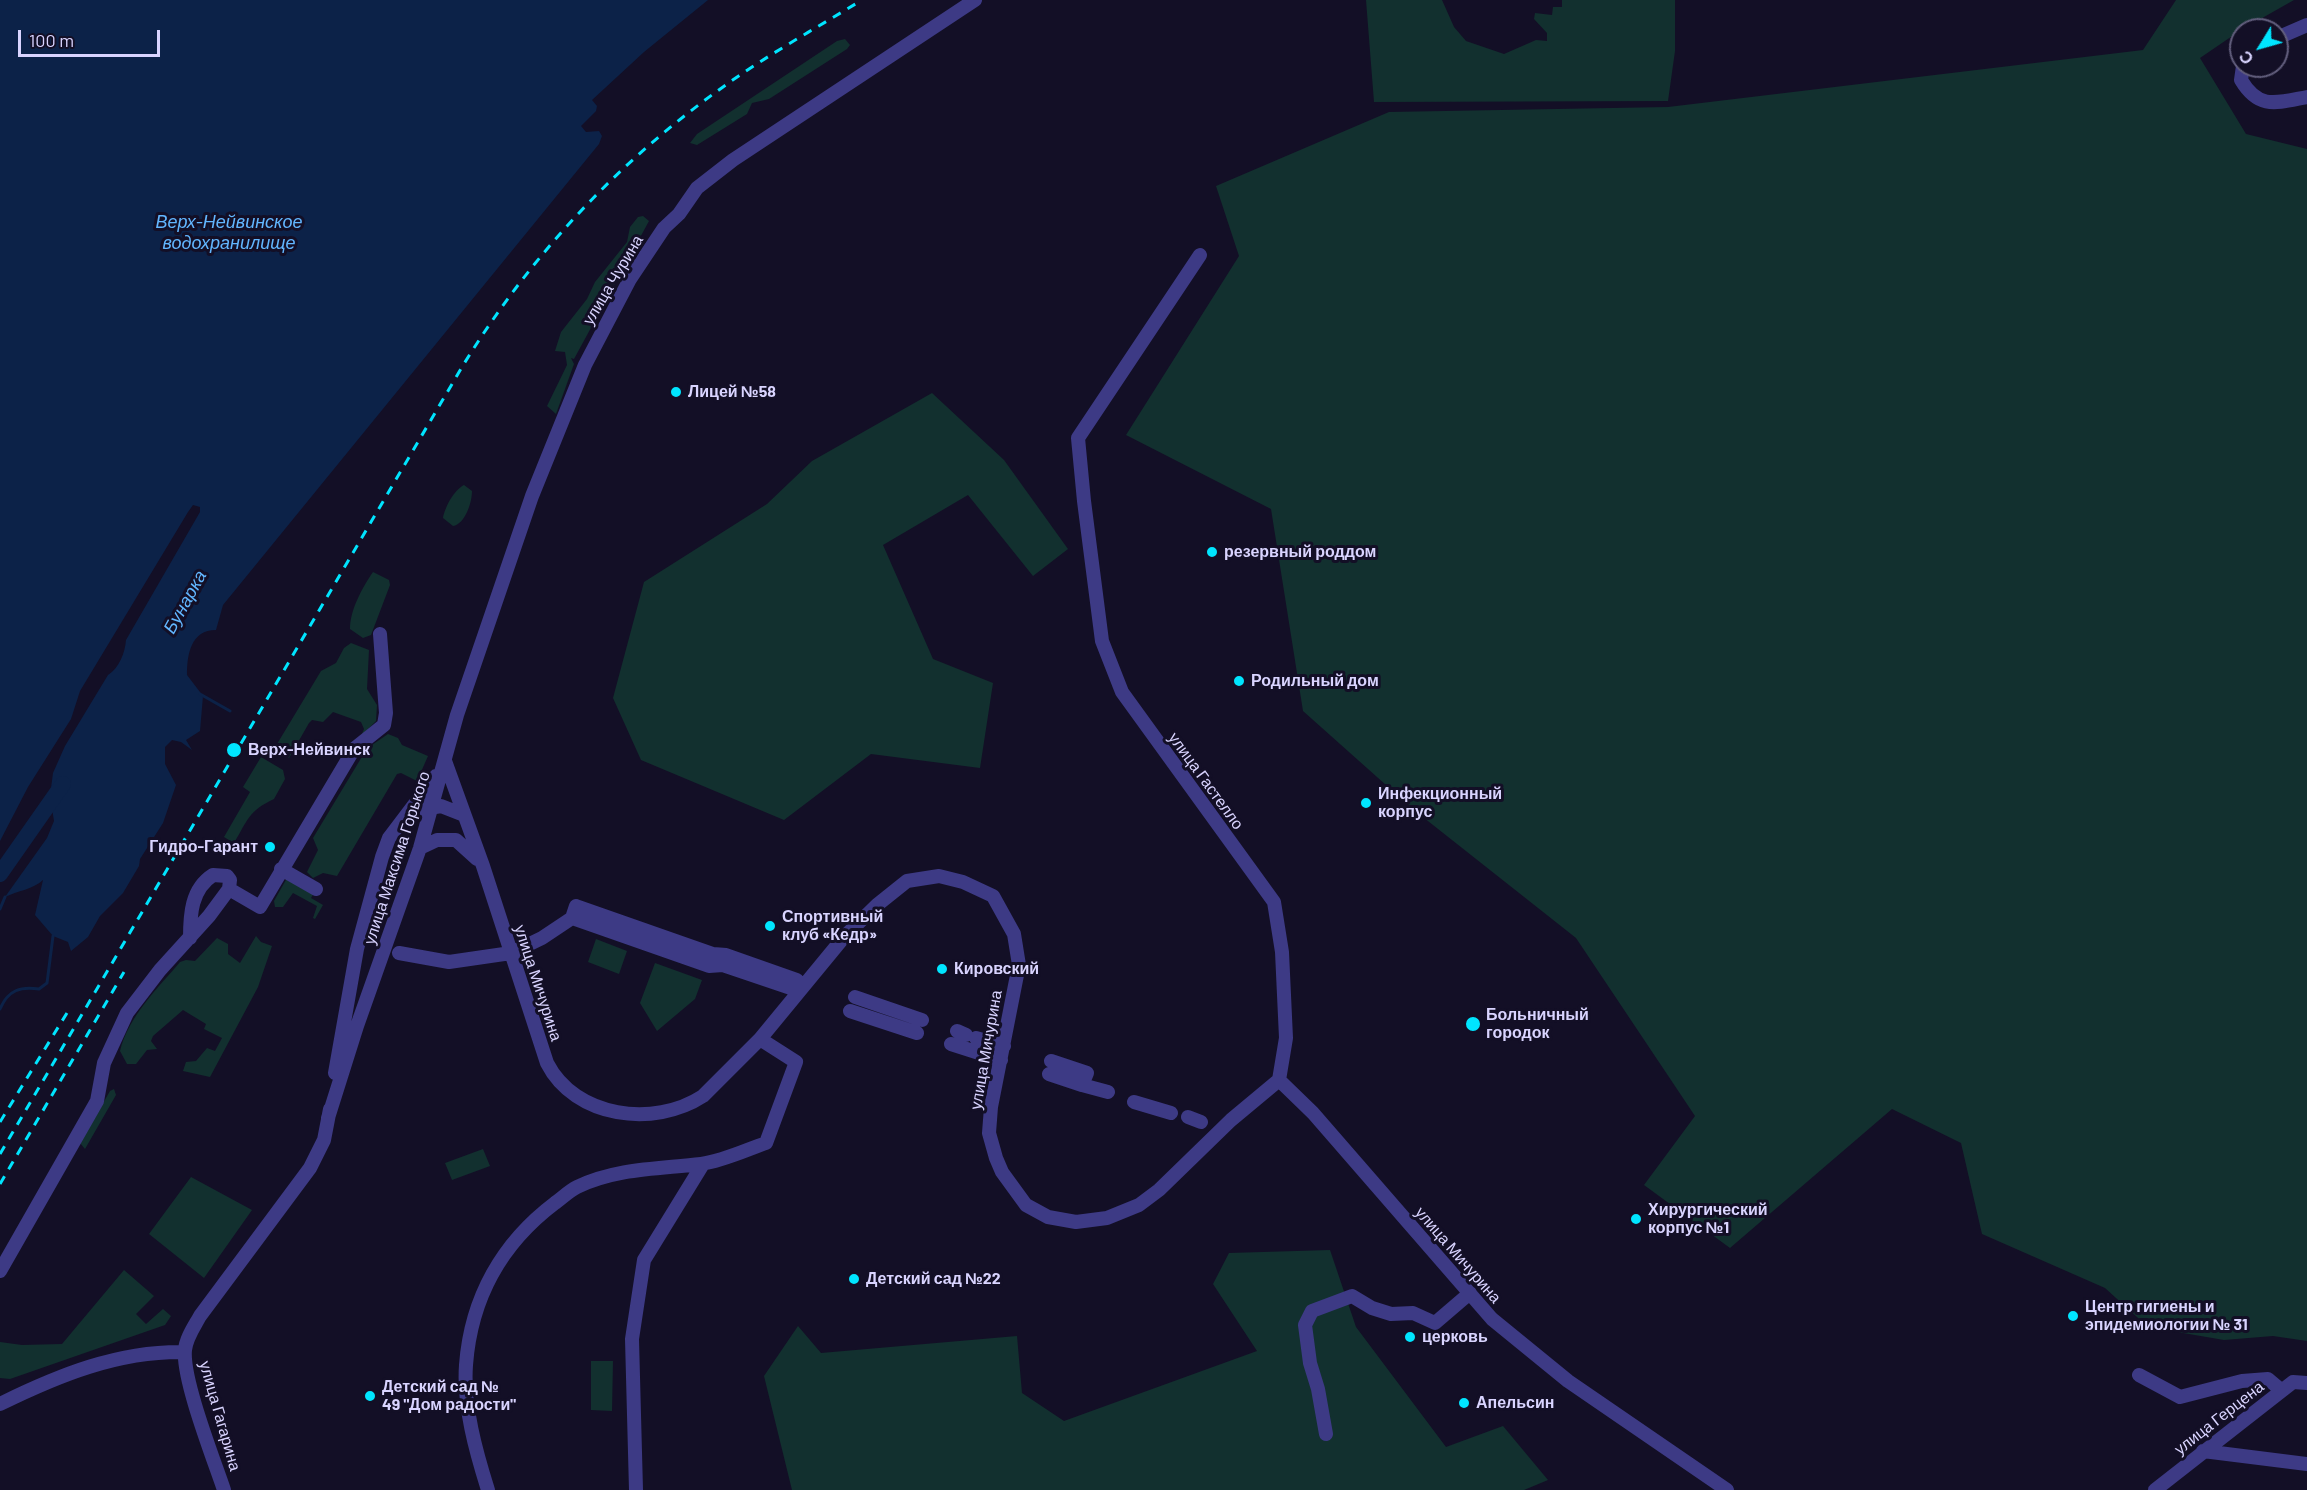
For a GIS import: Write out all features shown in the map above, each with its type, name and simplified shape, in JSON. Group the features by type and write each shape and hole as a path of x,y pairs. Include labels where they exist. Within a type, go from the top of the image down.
{"street":[{"name":"улица Чурина","path":"445,761 457,715 532,496 585,365 630,279 664,228 679,214 697,188 733,160 975,0"},
{"path":"2289,33 2307,25"},
{"path":"2241,78 2250,95 2272,104 2307,97"},
{"name":"улица Гастелло","path":"1200,255 1078,438 1084,501 1102,641 1122,692 1274,902 1282,952 1286,1038 1279,1080"},
{"path":"229,889 260,907 354,750 384,725 386,713 380,634"},
{"name":"улица Мичурина","path":"445,761 552,1072 569,1091 599,1107 626,1114 662,1113 693,1103 716,1086 760,1039 844,937 877,905 907,881 939,876 963,882 993,896 1014,934 1019,965 989,1133 996,1158 1012,1188 1026,1205 1048,1217 1076,1222 1107,1218 1139,1205 1159,1190 1231,1120 1279,1080 1313,1113 1492,1319 1568,1381 1727,1490"},
{"name":"улица Максима Горького","path":"328,1118 357,1026 420,848 445,761"},
{"name":"улица Максима Горького","path":"184,1352 200,1316 310,1168 324,1140 344,1018 375,876 389,838 425,794 445,761"},
{"path":"406,816 432,806 451,808 464,815"},
{"path":"420,848 437,840 456,840 483,866"},
{"path":"281,869 316,889"},
{"path":"0,1271 97,1101 104,1063 127,1013 154,977 190,938 229,889 230,880 222,874 213,875 204,883 191,910 190,938"},
{"path":"399,953 449,962 511,953 542,938 572,918 576,906 713,954 726,955 794,984"},
{"path":"852,1004 919,1026"},
{"path":"344,1018 349,1028 357,1026"},
{"path":"1002,1053 962,1037 1002,1053"},
{"path":"488,1490 473,1441 466,1366 473,1328 489,1278 508,1247 540,1215 576,1188 610,1176 659,1166 703,1164 766,1143 796,1062 760,1039"},
{"path":"1050,1068 1082,1085 1108,1092"},
{"path":"1134,1102 1171,1113"},
{"path":"636,1490 632,1340 644,1260 703,1164"},
{"path":"1326,1434 1318,1389 1310,1363 1305,1325 1312,1311 1352,1296 1372,1308 1391,1314 1413,1313 1435,1323 1470,1293"},
{"path":"0,1404 46,1382 110,1359 158,1351 184,1352"},
{"name":"улица Гагарина","path":"184,1352 197,1405 224,1490"},
{"path":"2139,1375 2180,1397 2198,1395 2242,1380 2268,1379 2281,1390"},
{"name":"улица Герцена","path":"2155,1490 2281,1390 2293,1382 2307,1383"},
{"path":"2203,1451 2307,1464"}],"green space":[{"path":"1366,0 1442,0 1454,27 1466,41 1504,54 1536,40 1547,41 1547,33 1534,19 1535,13 1552,15 1553,7 1562,7 1562,0 1675,0 1675,51 1668,101 1374,102"},
{"path":"2176,0 2294,0 2262,18 2229,18 2229,38 2200,58 2246,134 2307,149 2307,1341 2273,1336 2224,1340 2148,1327 2105,1288 1982,1234 1961,1143 1892,1109 1730,1248 1644,1185 1695,1116 1576,938 1414,810 1303,711 1271,509 1126,435 1239,256 1216,186 1389,112 1668,107 2143,50"},
{"path":"845,39 850,45 847,49 769,99 752,103 747,114 697,145 690,143 697,134 837,41"},
{"path":"643,216 649,221 574,359 571,358 574,364 556,414 547,406 567,365 565,352 555,351 561,332 587,299 595,282 627,242 630,227 638,217"},
{"path":"932,393 1004,460 1068,549 1033,576 968,495 883,545 933,659 993,683 980,768 871,754 784,820 641,760 613,698 644,582 767,504 812,461"},
{"path":"464,485 472,491 471,501 464,517 453,526 443,518 444,514 453,495"},
{"path":"373,572 389,580 390,585 371,635 363,638 350,629 352,614 357,599"},
{"path":"351,643 369,650 367,689 377,705 376,721 361,736 364,729 361,722 333,712 323,722 312,720 289,758 283,757 274,749 321,671 336,663 344,648"},
{"path":"388,734 398,738 402,745 428,756 417,781 401,773 397,774 337,876 323,873 313,878 307,872 318,850 313,838 363,755 369,747"},
{"path":"261,757 283,770 285,779 274,799 265,803 249,817 234,843 224,837 250,792 243,787"},
{"path":"287,878 314,893 311,898 323,905 315,919 313,918 317,906 293,893 283,907 275,907 274,901"},
{"path":"256,936 261,942 272,946 258,987 210,1077 183,1071 186,1062 196,1061 207,1048 215,1051 222,1038 204,1029 206,1024 183,1010 153,1036 151,1041 157,1049 147,1050 136,1064 127,1064 120,1051 130,1026 145,1003 180,962 195,961 217,938 228,944 228,954 240,963"},
{"path":"596,939 627,951 619,974 588,962"},
{"path":"655,963 702,980 695,999 657,1031 640,1003"},
{"path":"114,1089 116,1095 85,1149 80,1143 110,1091"},
{"path":"483,1149 490,1166 452,1180 445,1163"},
{"path":"191,1177 252,1210 204,1278 149,1234"},
{"path":"1330,1250 1356,1327 1446,1447 1503,1426 1548,1480 1524,1490 792,1490 764,1376 798,1326 821,1353 1017,1336 1022,1393 1064,1421 1257,1351 1213,1284 1229,1253"},
{"path":"124,1270 154,1296 136,1314 146,1324 163,1309 171,1316 165,1325 10,1379 0,1378 0,1342 22,1345 62,1344"},
{"path":"591,1361 613,1361 612,1411 591,1410"}],"water":[{"name":"Верх-Нейвинское водохранилище","path":"0,0 708,0 644,52 592,100 597,106 596,111 581,126 586,132 599,131 602,136 599,144 223,605 216,630 201,634 196,639 188,659 187,675 203,696 200,731 186,740 192,750 181,742 172,740 165,747 165,764 176,785 163,823 140,859 139,866 123,893 100,916 88,937 71,951 68,942 53,936 35,915 43,880 30,888 5,897 47,838 54,821 50,796 53,773 65,746 108,675 118,664 123,655 126,640 200,512 200,507 193,505 188,512 80,691 71,719 28,787 0,841"}],"waterway":[{"path":"200,694 230,711"},
{"name":"Бунарка","path":"0,874 63,784"},
{"path":"0,909 5,897"},
{"path":"0,1009 7,997 16,991 26,988 39,989 47,983 53,936"}],"railway":[{"path":"0,1154 462,367 515,289 544,252 608,183 679,121 751,68 862,0"},
{"path":"0,1184 124,972"},
{"path":"0,1122 70,1008"}],"place":[{"name":"Лицей №58","path":"676,392"},
{"name":"резервный роддом","path":"1212,552"},
{"name":"Родильный дом","path":"1239,681"},
{"name":"Верх-Нейвинск","path":"234,750"},
{"name":"Инфекционный корпус","path":"1366,803"},
{"name":"Гидро-Гарант","path":"270,847"},
{"name":"Спортивный клуб «Кедр»","path":"770,926"},
{"name":"Кировский","path":"942,969"},
{"name":"Больничный городок","path":"1473,1024"},
{"name":"Хирургический корпус №1","path":"1636,1219"},
{"name":"Детский сад №22","path":"854,1279"},
{"name":"Центр гигиены и эпидемиологии № 31","path":"2073,1316"},
{"name":"церковь","path":"1410,1337"},
{"name":"Детский сад № 49 \"Дом радости\"","path":"370,1396"},
{"name":"Апельсин","path":"1464,1403"}]}
